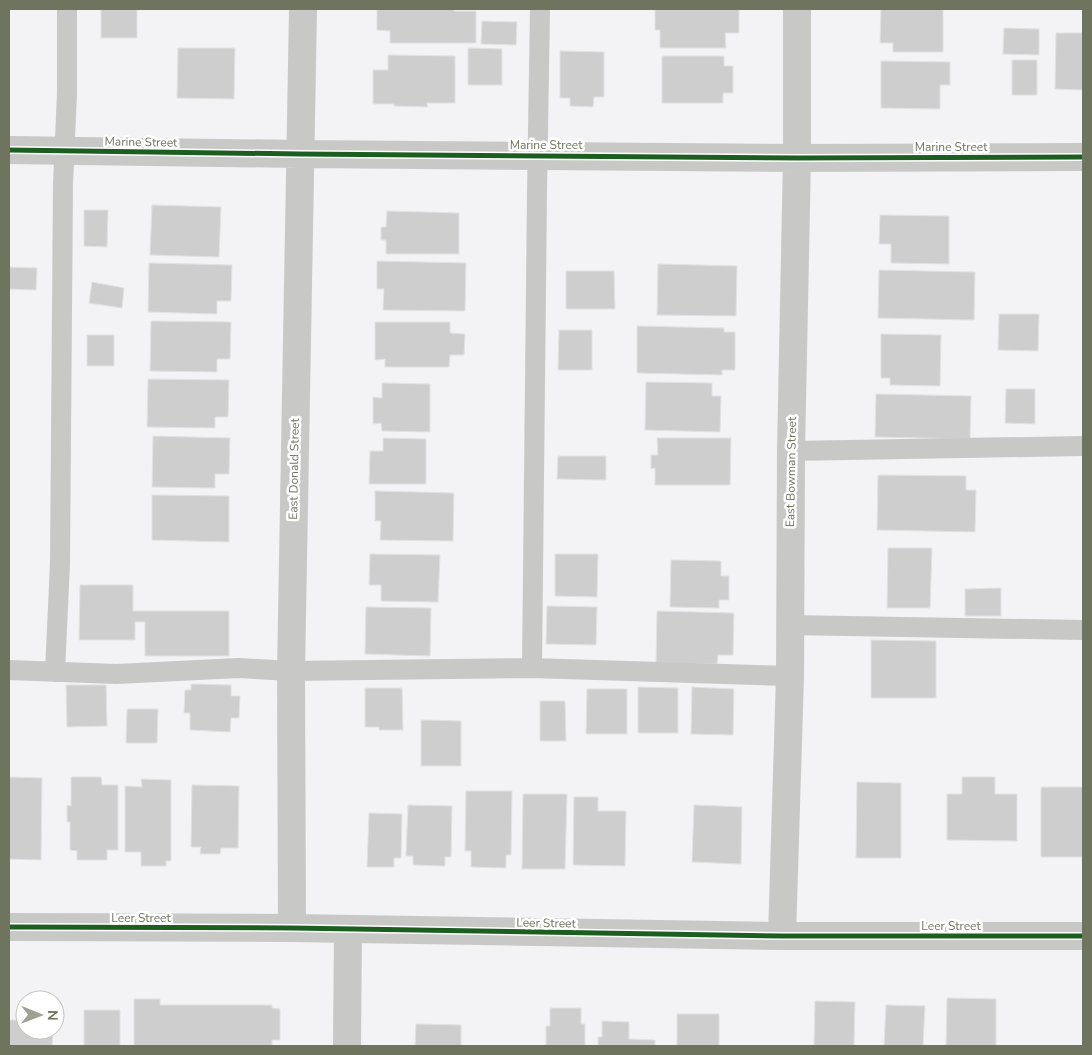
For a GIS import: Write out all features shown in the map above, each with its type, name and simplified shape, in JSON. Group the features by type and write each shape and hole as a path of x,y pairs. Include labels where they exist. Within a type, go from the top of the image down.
{"street":[{"name":"East Donald Street","path":"292,928 291,671 303,9"},
{"name":"East Bowman Street","path":"782,936 790,676 791,451 797,158 797,9"},
{"name":"Marine Street","path":"9,150 797,158 1083,157"},
{"name":"Leer Street","path":"9,927 292,928 782,936 1083,936"},
{"path":"346,1046 348,929"}],"lane":[{"path":"55,672 60,563 67,9"},
{"path":"532,668 540,9"},
{"path":"791,451 1083,446"},
{"path":"790,625 1083,630"},
{"path":"9,670 116,674 239,668 291,671 532,668 790,676"}],"building":[{"path":"101,9 137,9 137,38 101,38"},
{"path":"377,9 454,9 454,11 476,11 476,43 390,43 390,31 377,30"},
{"path":"655,9 739,9 739,33 725,33 726,48 660,48 660,30 655,30"},
{"path":"881,9 943,9 943,52 893,52 893,43 880,43"},
{"path":"482,21 517,22 516,45 481,44"},
{"path":"1004,28 1039,29 1039,55 1003,54"},
{"path":"1056,33 1083,33 1083,90 1055,89"},
{"path":"178,48 235,48 234,99 177,98"},
{"path":"468,48 502,49 502,85 468,85"},
{"path":"560,51 604,52 604,97 594,97 593,107 570,106 570,98 560,98"},
{"path":"388,55 455,56 455,103 427,103 428,107 373,104 373,70 388,70"},
{"path":"662,56 724,56 724,66 733,66 733,93 723,93 723,103 662,103"},
{"path":"1012,60 1037,60 1037,95 1012,95"},
{"path":"881,61 950,62 950,85 940,85 940,109 881,108"},
{"path":"152,205 221,207 219,257 150,255"},
{"path":"84,210 108,210 107,247 84,246"},
{"path":"387,211 459,213 459,254 386,254 386,240 381,240 381,227 386,227"},
{"path":"880,215 949,216 949,264 891,263 891,244 879,244"},
{"path":"377,261 466,263 465,311 383,310 384,289 377,289"},
{"path":"149,263 232,265 231,301 217,301 217,314 148,312"},
{"path":"658,264 737,266 736,316 657,315"},
{"path":"9,267 37,268 36,290 9,289"},
{"path":"879,270 975,272 974,320 878,318"},
{"path":"566,271 614,271 615,309 566,309"},
{"path":"92,282 124,288 122,308 89,303"},
{"path":"999,314 1039,314 1038,351 998,350"},
{"path":"151,321 231,322 230,359 217,359 217,372 150,371"},
{"path":"375,322 450,322 450,333 465,334 464,355 450,355 449,367 385,367 385,359 375,360"},
{"path":"637,326 724,328 724,332 735,332 735,370 722,370 722,375 637,373"},
{"path":"559,330 592,330 592,370 558,370"},
{"path":"881,334 941,335 940,386 890,385 890,378 881,378"},
{"path":"87,335 114,335 114,366 87,366"},
{"path":"148,379 229,380 228,417 215,417 215,428 147,427"},
{"path":"646,382 712,383 712,396 721,396 720,432 645,430"},
{"path":"382,383 430,384 430,432 382,431 381,423 373,424 373,397 382,398"},
{"path":"1006,389 1035,389 1035,424 1005,423"},
{"path":"876,394 971,396 970,439 875,437"},
{"path":"153,436 230,438 229,474 215,474 215,488 152,487"},
{"path":"383,438 426,439 426,484 369,484 370,451 383,451"},
{"path":"657,438 731,438 730,485 655,485 655,468 651,469 651,455 658,455"},
{"path":"558,456 606,456 606,480 557,479"},
{"path":"878,475 966,476 966,490 976,490 975,532 877,530"},
{"path":"375,491 454,493 453,541 380,540 381,521 375,521"},
{"path":"152,495 229,496 229,542 152,540"},
{"path":"888,548 932,548 930,608 887,608"},
{"path":"370,554 440,555 438,602 381,601 381,585 369,585"},
{"path":"555,554 598,554 597,597 555,596"},
{"path":"671,560 721,561 721,576 729,576 729,600 719,600 719,608 670,607"},
{"path":"80,585 133,585 133,611 229,611 229,656 145,656 145,622 135,622 135,640 79,640"},
{"path":"1001,588 1001,616 965,616 965,589"},
{"path":"547,606 597,607 596,645 546,644"},
{"path":"366,607 431,608 430,656 365,654"},
{"path":"657,611 734,613 733,655 718,655 717,664 656,663"},
{"path":"871,640 936,641 936,698 871,698"},
{"path":"191,684 231,685 231,696 240,696 239,718 231,718 230,732 190,730 190,713 184,713 185,690 191,690"},
{"path":"66,685 106,685 107,726 67,727"},
{"path":"638,687 678,688 678,733 638,733"},
{"path":"692,687 734,689 733,735 691,734"},
{"path":"365,688 402,688 403,730 379,730 379,727 365,727"},
{"path":"587,689 627,689 627,734 586,734"},
{"path":"540,701 565,701 566,741 540,741"},
{"path":"127,709 158,709 157,743 126,743"},
{"path":"421,720 461,721 461,766 421,766"},
{"path":"9,777 42,778 41,860 9,859"},
{"path":"71,777 101,777 102,785 118,785 118,850 107,850 107,860 77,860 77,851 70,850 70,822 67,822 67,805 71,806"},
{"path":"962,777 995,777 995,794 1017,794 1017,841 947,840 947,794 962,794"},
{"path":"141,779 171,780 171,861 166,861 166,866 141,866 141,852 125,852 125,786 142,787"},
{"path":"857,782 901,783 901,858 856,858"},
{"path":"192,785 239,786 238,848 221,848 220,854 200,854 201,847 191,847"},
{"path":"1041,787 1083,787 1083,857 1041,857"},
{"path":"466,791 512,791 511,855 506,855 506,868 471,867 471,851 465,851"},
{"path":"523,794 567,794 565,869 522,869"},
{"path":"574,797 598,797 598,811 626,811 625,866 573,865"},
{"path":"408,805 452,806 451,857 445,857 445,866 413,865 413,856 406,856"},
{"path":"694,805 742,807 741,864 692,862"},
{"path":"369,813 402,814 401,858 394,858 394,867 367,867"},
{"path":"947,998 996,999 996,1046 946,1046"},
{"path":"134,999 160,999 160,1005 272,1005 272,1008 280,1009 280,1040 272,1040 272,1046 134,1046"},
{"path":"815,1001 855,1002 854,1046 814,1046"},
{"path":"886,1005 925,1006 923,1046 884,1046"},
{"path":"550,1008 581,1008 581,1024 585,1024 585,1046 546,1046 546,1026 550,1026"},
{"path":"84,1010 120,1010 120,1046 84,1046"},
{"path":"677,1014 719,1014 719,1046 677,1046"},
{"path":"9,1020 15,1020 15,1040 52,1040 52,1046 9,1046"},
{"path":"602,1021 629,1022 629,1039 655,1040 655,1046 598,1046 598,1037 602,1037"},
{"path":"416,1024 461,1025 461,1046 415,1046"}],"cycle path":[{"path":"9,150 797,158 1083,157"},
{"path":"9,927 292,928 782,936 1083,936"}]}
